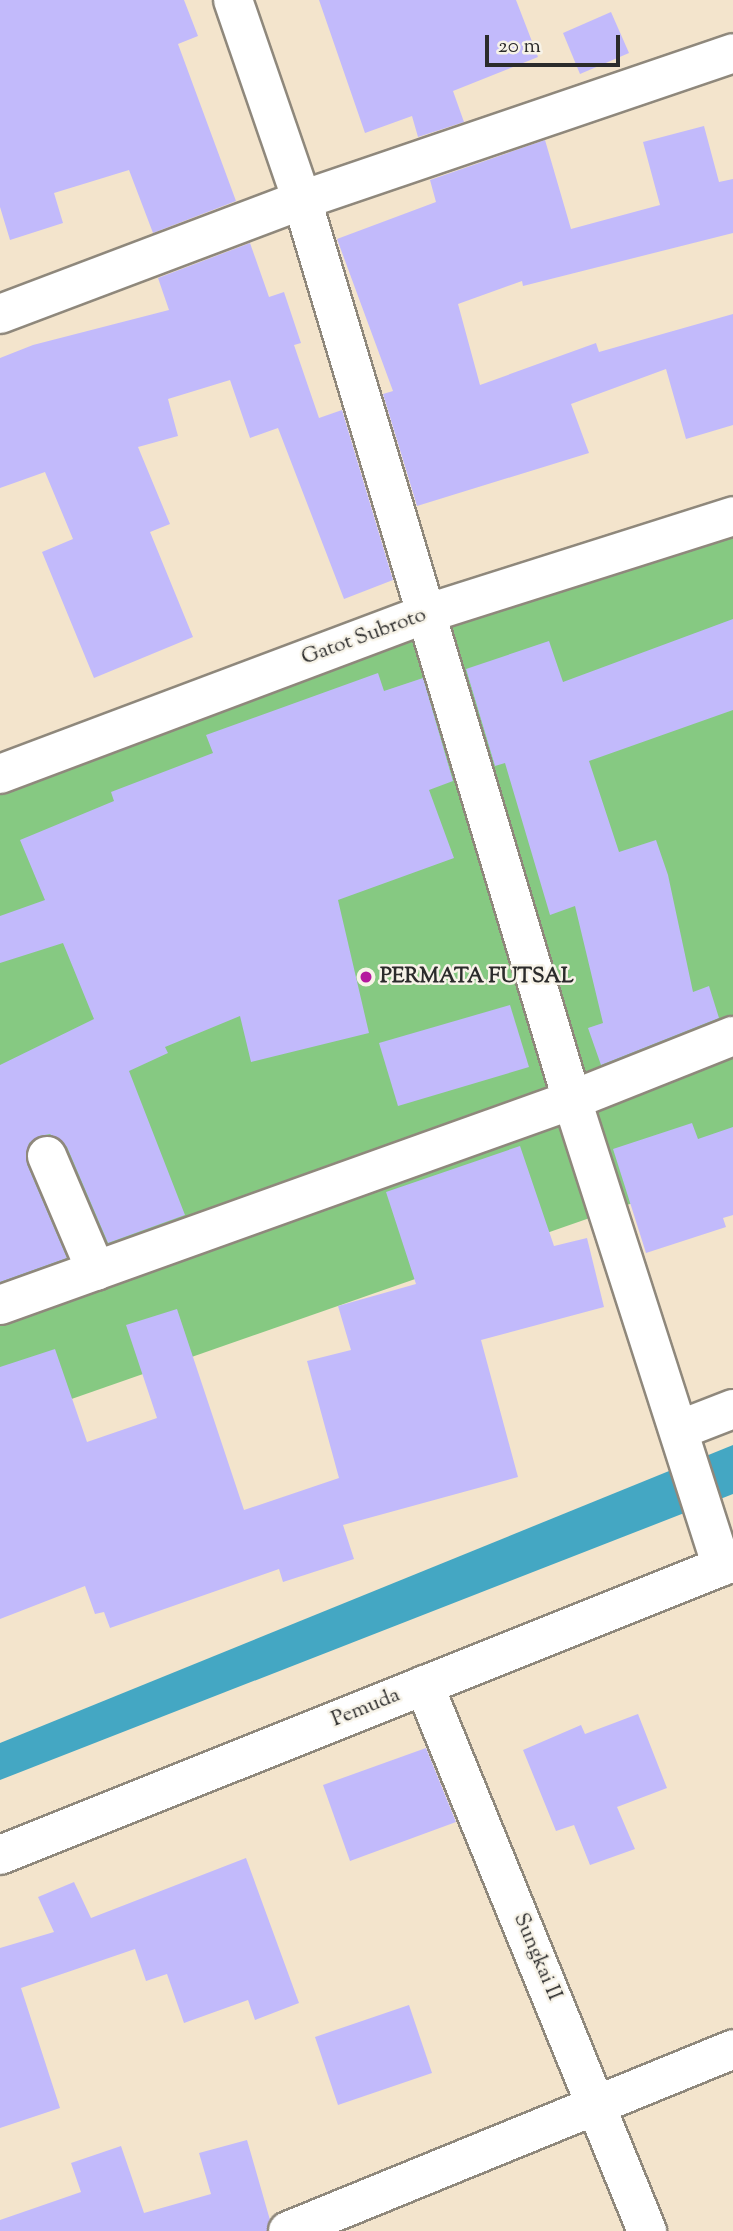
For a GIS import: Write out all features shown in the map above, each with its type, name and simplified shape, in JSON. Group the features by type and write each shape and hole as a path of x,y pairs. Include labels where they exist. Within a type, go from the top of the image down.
{"street":[{"path":"233,0 302,200 572,1100 705,1512 728,1564"},
{"path":"0,314 302,200 733,53"},
{"name":"Gatot Subroto","path":"0,774 428,613 733,516"},
{"path":"0,1305 572,1100 733,1036"},
{"path":"47,1156 96,1271"},
{"path":"684,1445 733,1409"},
{"name":"Pemuda","path":"0,1855 728,1564"},
{"name":"Sungkai II","path":"424,1685 598,2104 647,2231"},
{"path":"288,2231 733,2049"}],"green space":[{"name":"PERMATA FUTSAL","path":"733,529 733,1168 0,1424 0,785"}],"water":[{"path":"733,1445 733,1494 0,1780 0,1743"}],"building":[{"path":"0,0 184,0 198,36 178,44 236,201 153,233 129,170 54,193 63,223 10,240 0,207"},
{"path":"319,0 516,0 538,57 453,91 464,122 418,137 412,116 365,133"},
{"path":"611,12 629,53 580,74 563,33"},
{"path":"704,126 719,182 733,179 733,233 523,286 522,281 458,304 480,385 596,343 599,352 733,314 733,425 686,439 666,369 571,404 589,453 417,506 383,394 393,391 337,239 436,202 430,180 545,140 571,229 660,205 643,142"},
{"path":"250,243 269,297 284,292 301,343 294,345 319,418 342,410 393,580 344,599 278,428 250,438 230,380 168,399 178,436 138,447 170,524 150,532 193,637 94,678 42,552 73,539 45,472 0,488 0,358 33,345 169,310 158,278"},
{"path":"733,619 733,710 589,761 619,852 656,840 668,875 693,992 709,986 719,1018 601,1065 588,1028 603,1023 575,906 550,915 505,763 495,766 466,669 549,641 563,682"},
{"path":"378,673 384,691 423,678 453,781 429,790 454,858 338,900 369,1033 251,1062 240,1016 165,1047 168,1053 129,1071 185,1215 108,1243 67,1147 50,1134 39,1136 29,1143 27,1164 67,1258 0,1282 0,1065 94,1019 63,943 0,963 0,916 45,900 20,840 114,801 111,792 213,753 206,735"},
{"path":"510,1005 529,1067 398,1106 379,1043"},
{"path":"692,1123 698,1139 733,1127 733,1215 723,1218 726,1227 646,1253 613,1149"},
{"path":"520,1146 554,1246 587,1238 604,1307 481,1340 518,1477 343,1525 354,1559 283,1582 279,1569 110,1628 104,1612 95,1614 85,1586 0,1619 0,1367 55,1349 87,1442 157,1418 126,1325 177,1309 244,1510 339,1478 307,1361 351,1350 338,1306 416,1284 386,1192"},
{"path":"638,1714 667,1788 617,1807 635,1849 590,1865 574,1825 556,1831 523,1750 581,1725 585,1734"},
{"path":"426,1748 456,1822 350,1861 323,1785"},
{"path":"246,1858 299,2003 255,2020 248,2000 184,2023 167,1974 146,1981 135,1949 21,1988 60,2108 0,2128 0,1948 54,1932 38,1897 74,1882 91,1918"},
{"path":"409,2005 432,2073 338,2105 315,2037"},
{"path":"247,2140 270,2220 267,2231 0,2231 0,2220 81,2192 71,2163 121,2146 144,2213 211,2194 199,2153"}],"place":[{"name":"PERMATA FUTSAL","path":"366,977"}]}
